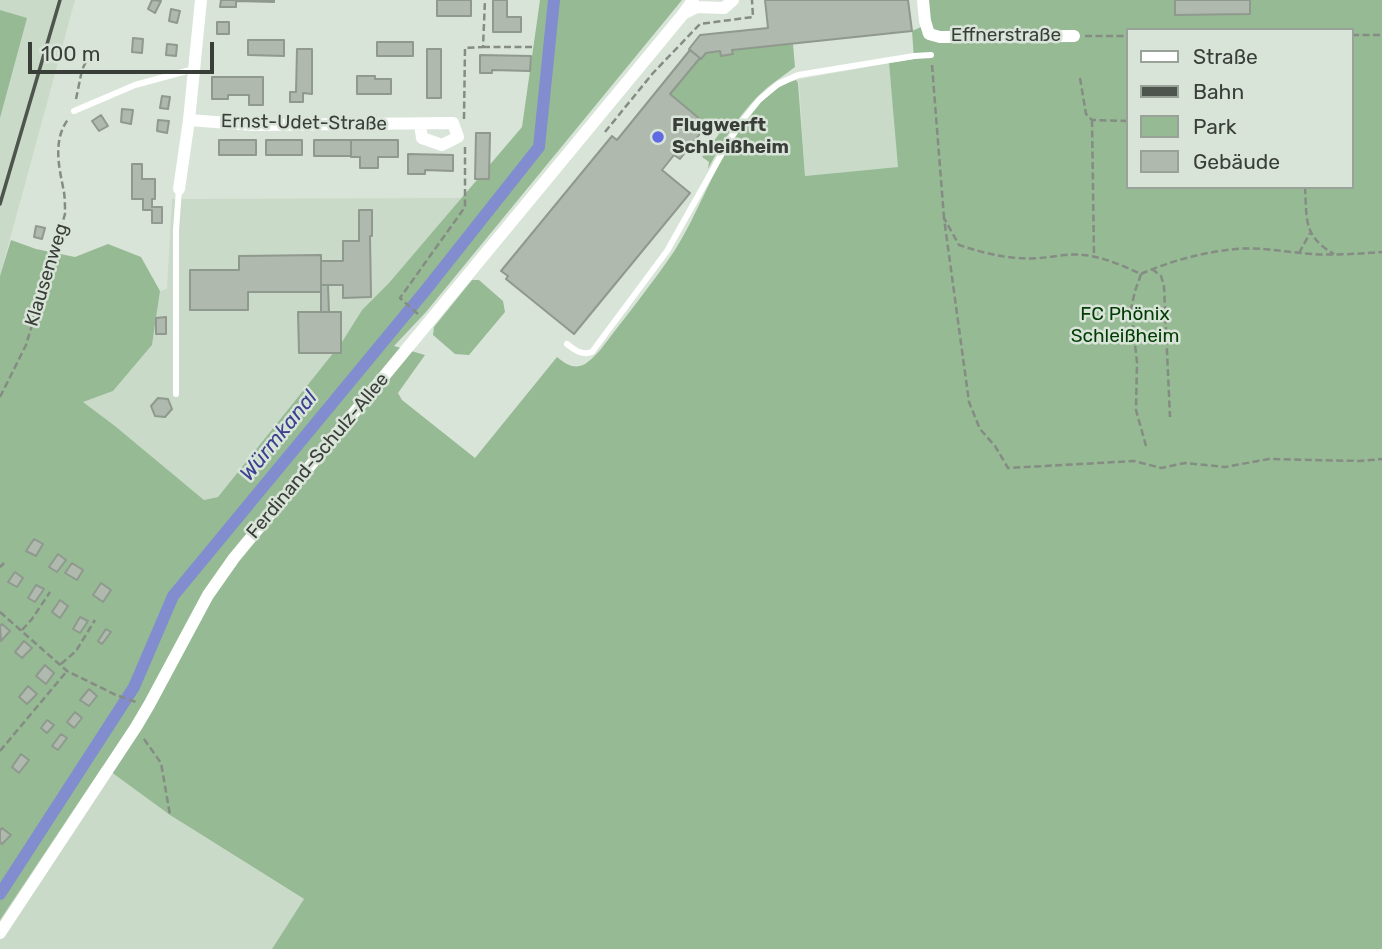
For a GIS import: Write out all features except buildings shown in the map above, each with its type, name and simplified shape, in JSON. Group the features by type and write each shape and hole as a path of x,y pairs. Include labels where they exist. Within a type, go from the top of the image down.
{"street":[{"path":"179,189 201,0"},
{"name":"Ferdinand-Schulz-Allee","path":"0,933 136,727 208,595 234,558 693,0"},
{"path":"684,13 697,7 724,8 733,0"},
{"name":"Effnerstraße","path":"923,0 929,34 940,37 1074,36"},
{"name":"Ernst-Udet-Straße","path":"189,120 254,125 420,124"}],"lane":[{"path":"567,344 580,353 592,352 667,251 743,120 759,100 778,83 798,75 931,55"},
{"path":"74,111 135,85 194,69"},
{"path":"176,394 176,230 179,189"}],"path":[{"path":"483,47 485,0"},
{"path":"605,132 653,73 699,24 753,17 751,0"},
{"path":"1354,36 1382,35"},
{"path":"1074,36 1126,36"},
{"path":"464,122 465,48 535,47"},
{"name":"Klausenweg","path":"0,397 26,345 65,214 59,174 58,142 64,123 74,111 82,70 92,49"},
{"path":"931,55 944,218 969,402 979,429 995,446 1008,468 1134,461 1161,468 1185,463 1225,467 1269,459 1382,459"},
{"path":"1080,78 1086,114 1092,120 1126,121"},
{"path":"1092,120 1094,256"},
{"path":"428,323 400,298 465,207 464,135"},
{"path":"1305,189 1310,233 1321,246 1337,256"},
{"path":"944,218 959,245 993,256 1038,259 1081,254 1118,263 1141,274"},
{"path":"1299,253 1310,233"},
{"path":"1146,446 1136,410 1137,362 1131,309 1141,274 1193,257 1236,249 1268,249 1337,256 1382,252"},
{"path":"1152,269 1161,276 1164,286 1170,417"},
{"path":"0,568 4,563"},
{"path":"22,630 50,592"},
{"path":"0,612 67,671 134,701"},
{"path":"61,664 76,651 95,620"},
{"path":"0,751 67,671"},
{"path":"136,727 161,763 170,815"}],"shaded area":[{"path":"0,0 75,0 0,276"},
{"path":"889,63 899,167 805,176 799,83 796,80"},
{"path":"462,198 389,284 362,310 342,342 219,497 204,500 82,402 113,391 152,345 160,291 167,289 172,199"},
{"path":"103,766 184,824 305,900 272,949 0,949 0,920"}],"green space":[{"name":"FC Phönix Schleißheim","path":"540,0 682,0 426,312 394,346 425,355 398,393 402,400 475,458 557,357 570,365 581,366 601,349 675,250 740,129 756,107 775,90 796,80 798,83 805,176 898,167 889,63 914,59 912,31 930,23 927,0 1382,0 1382,949 272,949 304,899 170,815 103,766 0,920 0,276 11,240 36,249 75,257 108,244 141,257 160,291 152,345 113,391 83,402 204,500 218,497 342,342 362,310 389,283 522,127"},
{"path":"0,10 27,18 0,118"},
{"path":"793,44 795,67 768,87 750,105 727,136 708,169 709,162 702,157 719,134 670,94 706,53 720,51 721,56 732,54 732,50"},
{"path":"472,280 479,280 503,301 505,312 469,355 455,354 433,335 434,327"}],"waterway":[{"name":"Würmkanal","path":"0,894 134,687 173,596 425,291 539,147 554,0"}],"railway":[{"path":"0,204 60,0"}],"place":[{"name":"Flugwerft Schleißheim","path":"658,137"}]}
